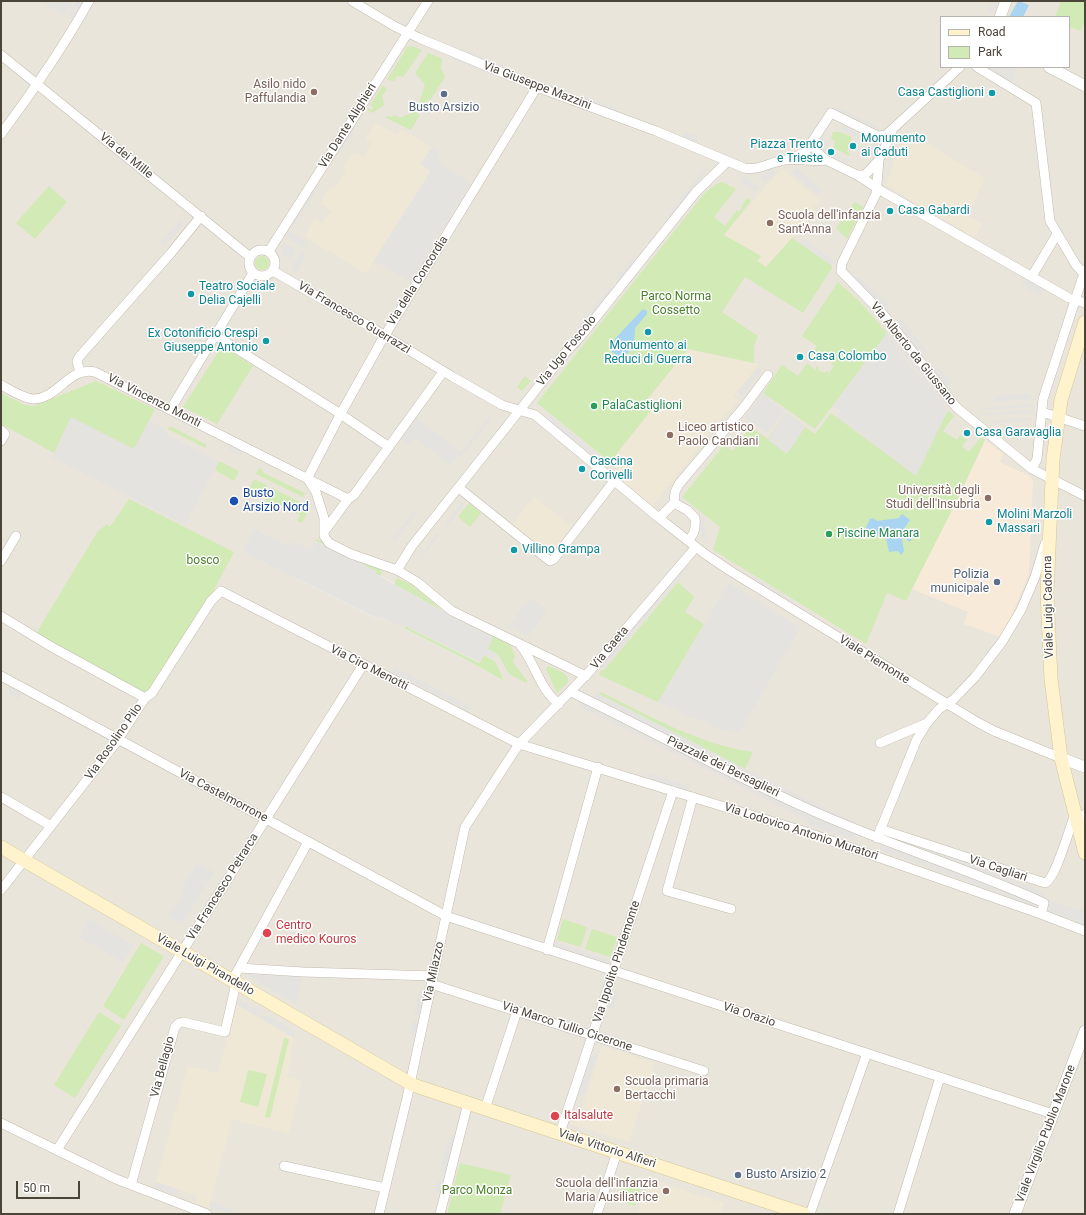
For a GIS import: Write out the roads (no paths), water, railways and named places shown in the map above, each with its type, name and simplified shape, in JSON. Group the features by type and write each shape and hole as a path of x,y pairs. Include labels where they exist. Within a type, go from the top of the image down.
{"main road":[{"name":"Viale Luigi Cadorna","path":"1085,322 1065,384 1059,417 1051,480 1047,593 1049,652 1061,758 1080,814 1080,834 1085,853"},
{"name":"Viale Luigi Pirandello","path":"1,847 410,1083"},
{"name":"Viale Vittorio Alfieri","path":"410,1083 796,1213"}],"street":[{"path":"1,134 38,85 78,22 89,1"},
{"name":"Via Giuseppe Mazzini","path":"352,1 407,33 537,87 656,131 728,161"},
{"name":"Via Dante Alighieri","path":"269,251 428,1"},
{"path":"995,16 1004,4"},
{"path":"1000,16 1004,4"},
{"name":"Via dei Mille","path":"1,55 250,257"},
{"path":"790,159 805,153 826,122 835,120 844,121 882,136 892,131 959,68"},
{"path":"979,68 1032,99 1037,106 1049,215 1057,234 1085,273 1043,399 1037,459 1032,469"},
{"path":"1051,68 1085,86"},
{"name":"Via della Concordia","path":"307,479 340,415 384,336 537,87"},
{"path":"878,189 877,178 879,160 892,131"},
{"path":"870,132 877,139 882,151"},
{"path":"815,138 816,151 826,160 856,175 878,189 1075,300 1085,303"},
{"path":"728,161 753,169 780,160 826,160"},
{"path":"856,175 868,173 879,160"},
{"name":"Via Ugo Foscolo","path":"397,570 412,546 520,409 696,192 728,161"},
{"name":"Via Alberto da Giussano","path":"878,189 841,266 842,273 883,314 952,403 1032,469 1085,496"},
{"path":"1,385 29,398 37,399 48,394 80,372 77,361 79,357 171,253 201,216"},
{"path":"1032,276 1057,234"},
{"path":"259,250 269,251 275,258 276,263 273,271 265,276 258,276 249,266 250,257 259,250"},
{"name":"Via Francesco Guerrazzi","path":"273,271 374,329 443,372 502,405 520,409 535,415 614,481"},
{"path":"170,410 254,273"},
{"path":"216,336 389,447"},
{"path":"1058,355 1073,360"},
{"name":"Via Vincenzo Monti","path":"80,372 91,371 99,373 307,479 351,497"},
{"path":"324,532 389,447 443,372"},
{"path":"659,518 674,502 675,492 679,484 745,406 768,375"},
{"path":"1042,412 1085,426"},
{"path":"307,479 312,484 316,492 324,518 324,532 326,540 329,543 352,554 397,570 418,582 452,611 586,676"},
{"path":"459,488 550,561 554,559 614,481"},
{"name":"Viale Piemonte","path":"614,481 696,547 732,572 947,704 994,731 1061,758"},
{"path":"674,502 687,510 695,518 695,530 688,540"},
{"path":"1041,914 1044,903 1038,900 998,882 879,834 917,739 927,722 955,698 984,666 1018,617 1035,577 1048,534"},
{"path":"1,561 16,536"},
{"name":"Via Gaeta","path":"519,744 586,676 696,547"},
{"name":"Via Ciro Menotti","path":"221,591 519,744"},
{"name":"Via Rosolino Pilo","path":"1,890 119,739 145,698 152,692 211,601 221,591"},
{"path":"1,616 50,646 145,698"},
{"path":"520,645 535,669 548,695 559,704"},
{"path":"535,669 544,660 552,660"},
{"name":"Via Francesco Petrarca","path":"58,1150 363,665"},
{"name":"Via Castelmorrone","path":"1,676 446,916"},
{"name":"Piazzale dei Bersaglieri","path":"571,692 812,811 879,834"},
{"path":"880,743 927,722"},
{"name":"Via Lodovico Antonio Muratori","path":"519,744 673,790 814,835 1041,914 1083,932"},
{"name":"Via Milazzo","path":"379,1214 410,1083 465,827 519,744"},
{"path":"1061,758 1085,767"},
{"path":"547,950 598,767"},
{"name":"Via Ippolito Pindemonte","path":"560,1133 673,790"},
{"path":"1,797 51,826"},
{"path":"693,797 668,891 731,909"},
{"name":"Via Cagliari","path":"879,834 1045,883 1050,880 1080,814"},
{"path":"234,982 239,968 308,842"},
{"name":"Via Orazio","path":"446,916 1053,1114"},
{"name":"Via Marco Tullio Cicerone","path":"239,968 432,980 517,1011 704,1071"},
{"name":"Via Bellagio","path":"131,1185 175,1027 179,1023 183,1022 225,1032 234,982"},
{"path":"486,1109 517,1011"},
{"name":"Viale Virgilio Publio Marone","path":"1015,1214 1085,1032"},
{"path":"810,1214 867,1054"},
{"path":"898,1214 940,1077"},
{"path":"440,1214 468,1103"},
{"path":"2,1127 58,1150 131,1185 208,1214"},
{"path":"597,1214 617,1152"},
{"path":"284,1166 385,1188"}],"water":[{"path":"1018,1 1029,5 1024,16 1010,16"},
{"path":"643,309 647,311 647,314 635,328 634,345 626,355 618,356 612,352 611,343"},
{"path":"902,514 910,520 903,530 904,536 910,534 913,537 910,542 905,538 902,539 904,551 901,555 898,551 889,552 885,533 879,534 875,538 869,536 865,529 870,519 873,518 877,521 899,518"}],"place":[{"name":"Asilo nido Paffulandia","path":"314,92"},
{"name":"Casa Castiglioni","path":"992,93"},
{"name":"Busto Arsizio","path":"444,94"},
{"name":"Monumento ai Caduti","path":"853,146"},
{"name":"Piazza Trento e Trieste","path":"831,152"},
{"name":"Casa Gabardi","path":"890,211"},
{"name":"Scuola dell'infanzia Sant'Anna","path":"770,223"},
{"name":"Teatro Sociale Delia Cajelli","path":"191,294"},
{"name":"Monumento ai Reduci di Guerra","path":"648,332"},
{"name":"Ex Cotonificio Crespi Giuseppe Antonio","path":"266,341"},
{"name":"Casa Colombo","path":"800,357"},
{"name":"PalaCastiglioni","path":"594,406"},
{"name":"Casa Garavaglia","path":"967,433"},
{"name":"Liceo artistico Paolo Candiani","path":"670,435"},
{"name":"Cascina Corivelli","path":"582,469"},
{"name":"Università degli Studi dell'Insubria","path":"988,498"},
{"name":"Busto Arsizio Nord","path":"234,501"},
{"name":"Molini Marzoli Massari","path":"989,522"},
{"name":"Piscine Manara","path":"829,534"},
{"name":"Villino Grampa","path":"514,550"},
{"name":"Polizia municipale","path":"997,582"},
{"name":"Centro medico Kouros","path":"267,933"},
{"name":"Scuola primaria Bertacchi","path":"617,1089"},
{"name":"Italsalute","path":"555,1116"},
{"name":"Busto Arsizio 2","path":"738,1175"},
{"name":"Scuola dell'infanzia Maria Ausiliatrice","path":"666,1191"}],"park label":[{"name":"Parco Norma Cossetto","path":"676,304"},
{"name":"bosco","path":"203,561"},
{"name":"Parco Monza","path":"477,1191"}]}
